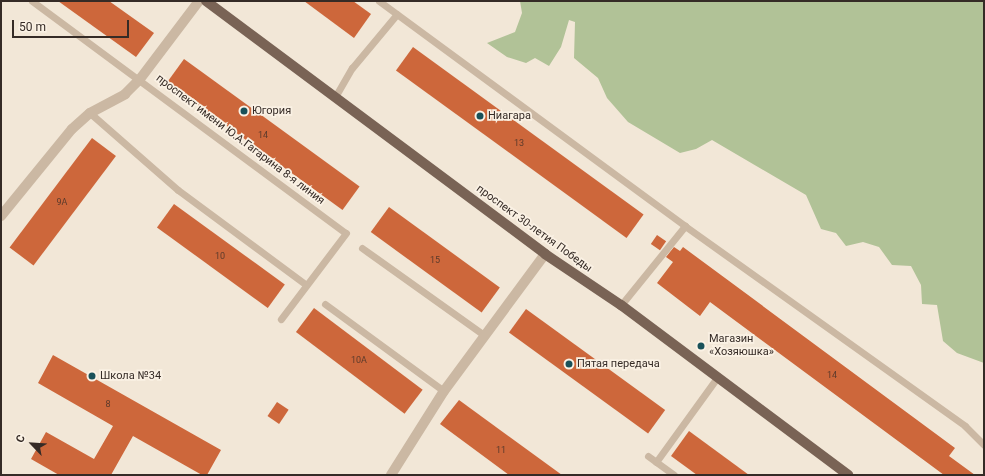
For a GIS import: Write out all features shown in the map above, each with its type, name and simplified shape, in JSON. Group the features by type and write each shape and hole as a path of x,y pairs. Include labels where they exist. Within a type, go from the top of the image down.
{"main road":[{"name":"проспект 30-летия Победы","path":"206,1 545,254 621,305 716,379 848,475"}],"street":[{"path":"1,216 72,129 90,113 125,94 140,79 199,1"},
{"path":"392,475 444,391 545,254"}],"lane":[{"name":"проспект имени Ю.А.Гагарина 8-я линия","path":"32,1 140,79 346,233 305,284 281,319"},
{"path":"379,1 685,226 965,426 984,445"},
{"path":"335,97 352,68 397,14"},
{"path":"90,113 178,190 305,284"},
{"path":"621,305 685,226"},
{"path":"362,248 484,335"},
{"path":"325,304 444,391"},
{"path":"656,462 716,379"},
{"path":"648,456 674,475"}],"green space":[{"path":"520,1 984,1 984,363 957,353 943,341 937,305 922,304 921,285 911,266 892,265 879,247 863,242 846,246 836,233 821,229 806,195 712,140 696,149 680,153 628,122 607,98 598,78 574,58 575,22 569,20 561,47 549,66 535,58 526,63 507,57 487,43 515,32 522,13"}],"building":[{"path":"58,1 109,1 154,33 136,57"},
{"path":"304,1 353,1 371,14 354,38"},
{"path":"413,47 644,215 627,238 396,70"},
{"path":"184,59 360,187 343,210 167,82"},
{"path":"92,138 116,156 34,265 10,247"},
{"path":"174,204 285,285 268,308 157,227"},
{"path":"389,207 500,288 482,313 371,232"},
{"path":"657,235 666,241 660,250 651,244"},
{"path":"674,247 680,251 683,247 955,448 949,456 975,475 944,475 710,302 700,316 657,283 673,262 666,257"},
{"path":"314,308 423,390 405,414 296,332"},
{"path":"526,309 665,410 648,434 509,332"},
{"path":"53,355 221,450 207,475 202,475 133,436 111,475 59,475 31,459 46,432 94,459 113,426 38,383"},
{"path":"459,400 562,475 509,475 440,424"},
{"path":"277,402 289,410 279,424 267,416"},
{"path":"689,431 749,475 697,475 671,456"}],"place":[{"name":"Югория","path":"244,111"},
{"name":"Ниагара","path":"480,116"},
{"name":"Магазин «Хозяюшка»","path":"701,346"},
{"name":"Пятая передача","path":"569,364"},
{"name":"Школа №34","path":"92,376"}]}
